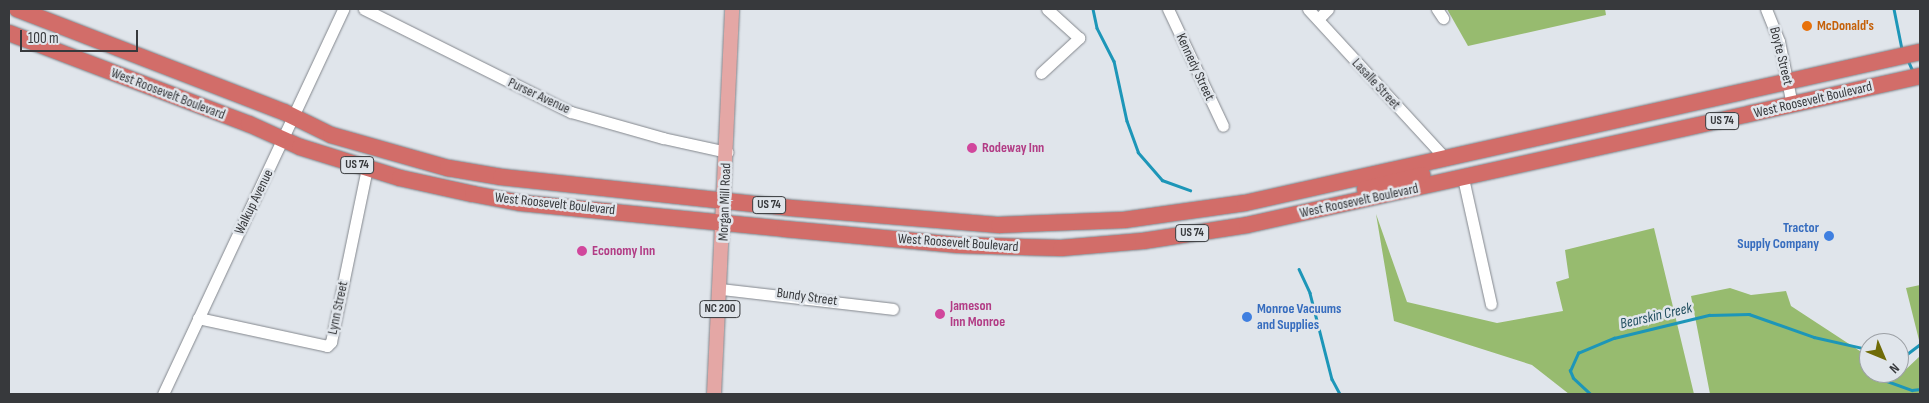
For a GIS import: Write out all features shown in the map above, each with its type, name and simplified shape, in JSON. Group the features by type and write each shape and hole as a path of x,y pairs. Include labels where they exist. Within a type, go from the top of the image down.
{"highway":[{"name":"West Roosevelt Boulevard","path":"17,9 294,117 331,135 448,168 501,177 999,226 1079,224 1245,203 1920,52"},
{"name":"West Roosevelt Boulevard","path":"9,33 283,140 367,168 400,178 521,203 958,245 1061,248 1143,241 1300,214 1920,76"},
{"path":"1300,214 1367,189 1440,170 1447,164 1445,158"},
{"path":"1233,227 1240,215 1330,193 1379,173"}],"main road":[{"name":"Morgan Mill Road","path":"714,394 721,289 732,9"}],"street":[{"name":"Walkup Avenue","path":"163,394 294,117 342,9"},
{"name":"Purser Avenue","path":"364,9 571,112 663,138 727,152"},
{"path":"1041,72 1079,38 1047,9"},
{"name":"Kennedy Street","path":"1168,9 1223,126"},
{"name":"Lasalle Street","path":"1308,9 1445,158"},
{"path":"1318,19 1328,9"},
{"name":"Boyte Street","path":"1766,9 1779,41 1792,105"},
{"name":"Lynn Street","path":"198,318 327,346 331,342 367,168"},
{"path":"1463,178 1491,304"},
{"name":"Bundy Street","path":"721,289 893,309"}],"green space":[{"path":"1447,9 1605,9 1606,15 1468,46"},
{"path":"1376,214 1407,302 1497,323 1563,311 1556,282 1569,278 1565,250 1654,228 1694,394 1569,394 1532,365 1394,321"},
{"path":"1920,285 1920,344 1906,288"},
{"path":"1730,288 1751,295 1786,291 1791,306 1859,350 1859,383 1909,383 1909,366 1920,356 1920,394 1710,394 1691,296"}],"waterway":[{"path":"1093,9 1097,28 1114,61 1127,121 1138,152 1162,180 1190,190"},
{"name":"Bearskin Creek","path":"1894,9 1902,49"},
{"name":"Bearskin Creek","path":"1908,60 1913,71"},
{"path":"1299,269 1310,293 1332,379 1340,394"},
{"name":"Bearskin Creek","path":"1590,394 1573,378 1570,371 1578,353 1614,338 1709,315 1749,314 1814,337 1859,347"},
{"name":"Bearskin Creek","path":"1909,352 1920,344"},
{"path":"1893,383 1912,390 1920,389"}],"place":[{"name":"McDonald's","path":"1807,26"},
{"name":"Rodeway Inn","path":"972,148"},
{"name":"Tractor Supply Company","path":"1829,236"},
{"name":"Economy Inn","path":"582,251"},
{"name":"Jameson Inn Monroe","path":"940,314"},
{"name":"Monroe Vacuums and Supplies","path":"1247,317"}]}
